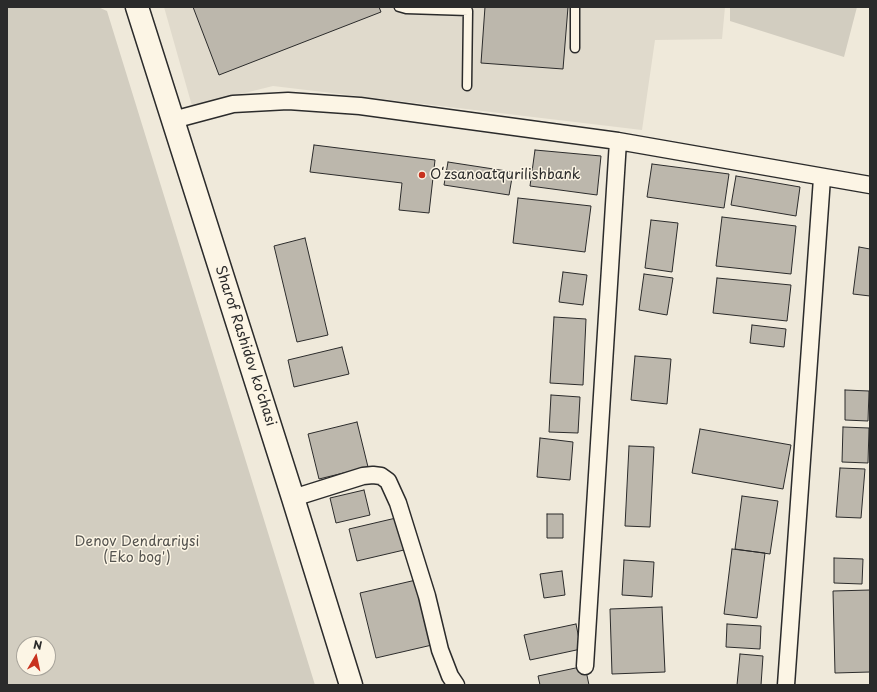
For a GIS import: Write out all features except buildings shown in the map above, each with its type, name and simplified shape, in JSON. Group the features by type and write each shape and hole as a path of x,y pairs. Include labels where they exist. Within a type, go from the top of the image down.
{"main road":[{"name":"Sharof Rashidov ko'chasi","path":"137,7 351,685"}],"street":[{"path":"173,120 234,104 288,101 360,106 618,141 822,178 870,185"},
{"path":"585,666 618,141"},
{"path":"786,685 822,178"},
{"path":"293,498 363,476 381,476 388,481 398,504 426,596 440,650 450,676 456,685"}],"lane":[{"path":"399,7 406,9 468,9 467,86"},
{"path":"574,48 575,7"}],"shaded area":[{"path":"164,7 725,7 722,39 655,40 642,130 273,86 192,106"}],"green space":[{"name":"Denov Dendrariysi (Eko bog')","path":"7,7 98,7 107,11 315,685 7,685"},
{"path":"730,7 857,7 844,57 730,21"}],"place":[{"name":"Oʻzsanoatqurilishbank","path":"422,175"}]}
